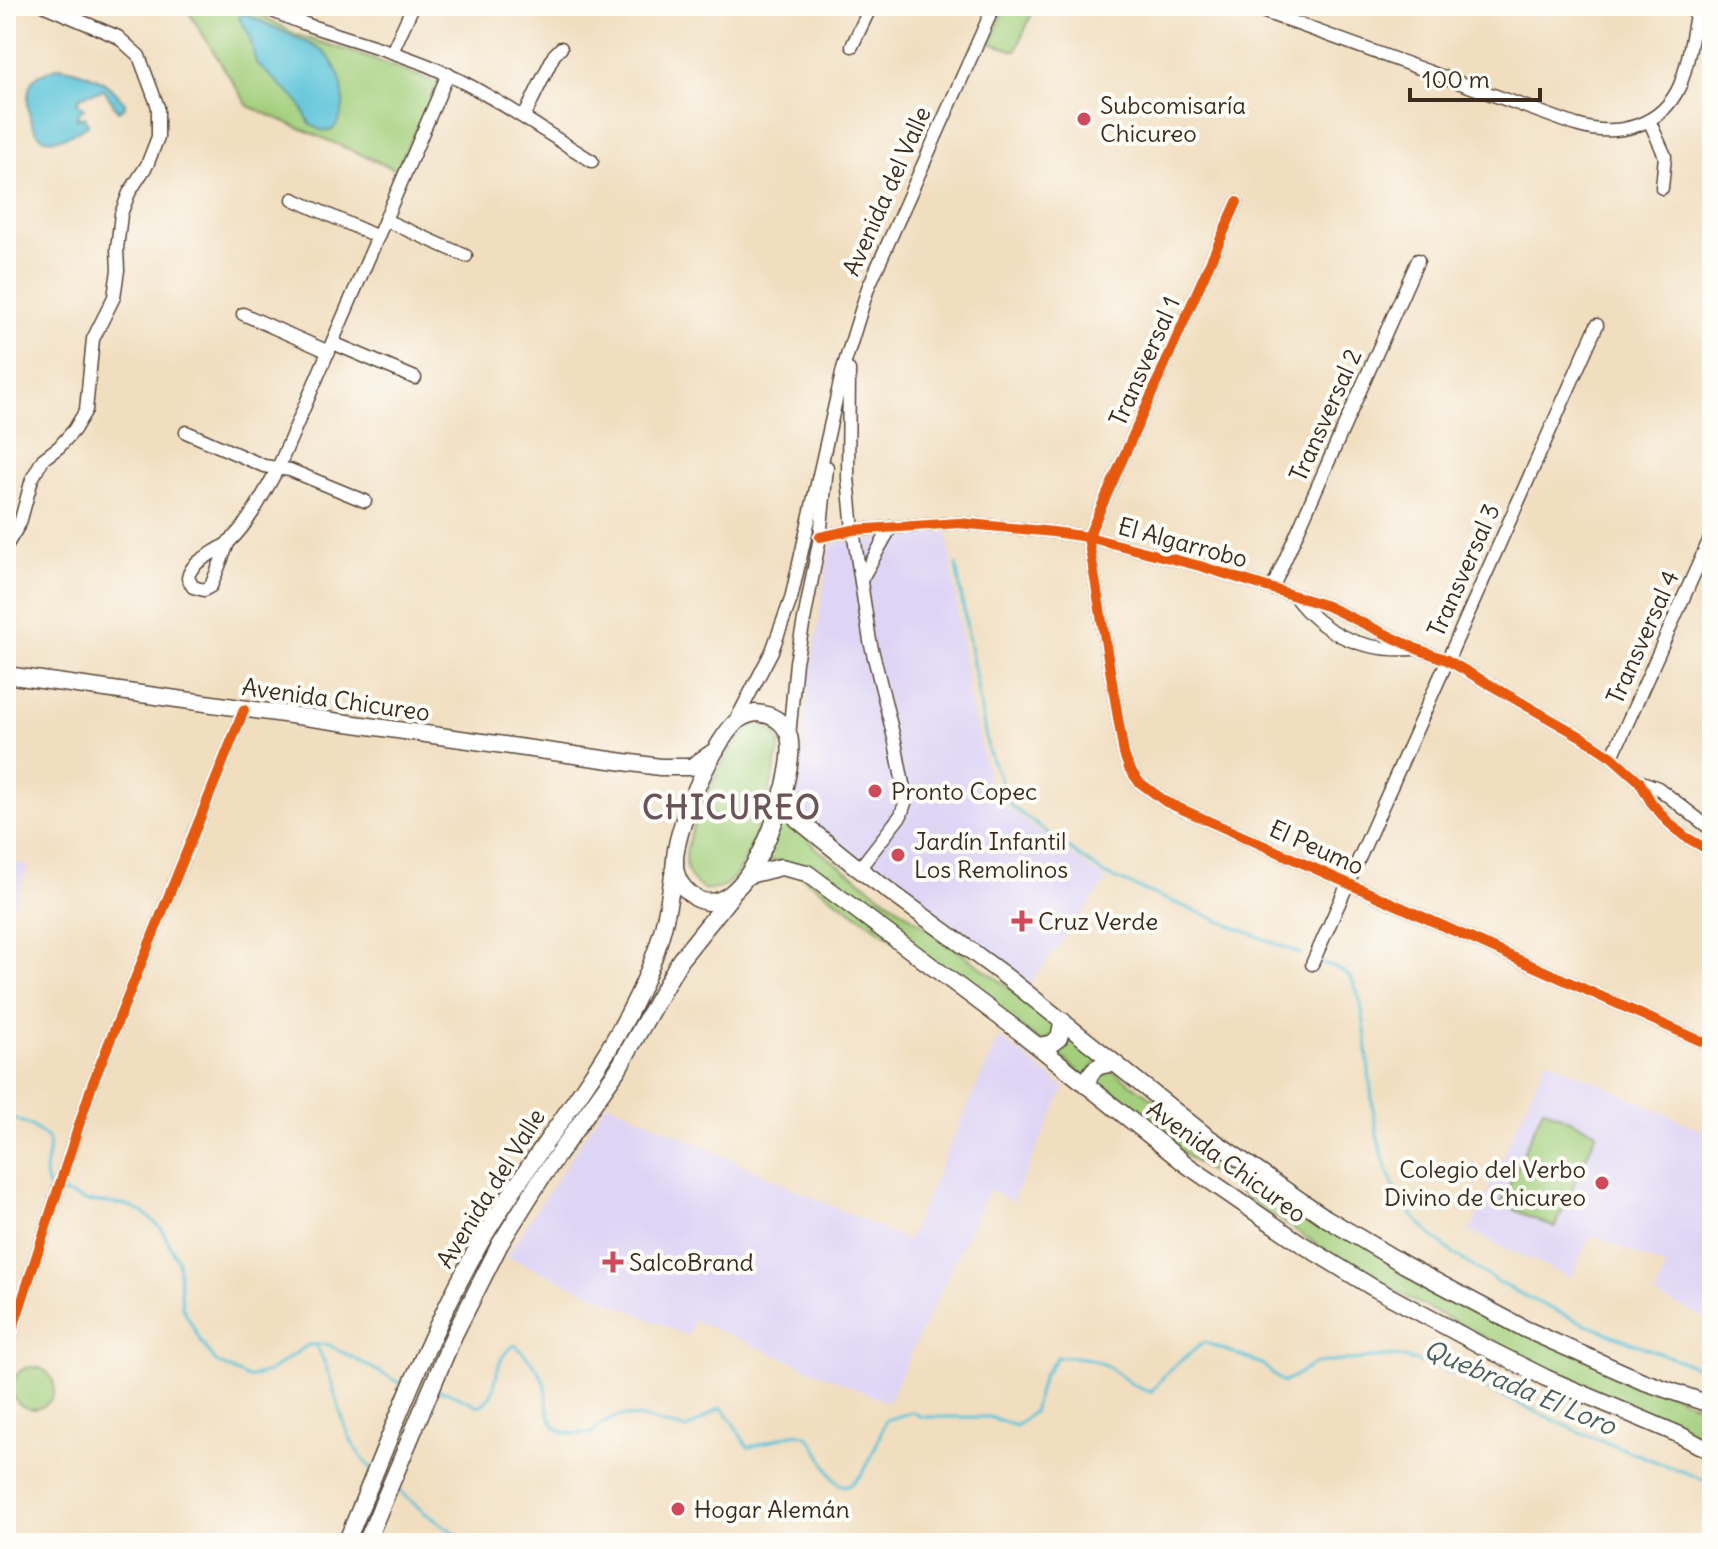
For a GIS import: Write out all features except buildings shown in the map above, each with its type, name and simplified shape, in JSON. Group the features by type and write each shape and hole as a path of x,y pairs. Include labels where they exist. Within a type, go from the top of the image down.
{"main road":[{"name":"Avenida Chicureo","path":"6,675 660,767 691,767 716,750"},
{"path":"735,722 750,713 767,714 782,723 789,738"},
{"name":"Avenida del Valle","path":"346,1543 456,1286 494,1218 588,1078 638,995 662,934 679,840 691,801 716,750 735,722"},
{"name":"Avenida del Valle","path":"366,1543 431,1388 483,1276 525,1203 618,1069 680,960 749,875 783,791 789,738"},
{"path":"660,767 680,780 691,801"},
{"name":"Avenida Chicureo","path":"783,791 797,819 859,869 1063,1021 1231,1154 1326,1218 1405,1265 1558,1344 1672,1393 1712,1405"},
{"path":"675,862 678,880 695,897 715,902 731,896"},
{"name":"Avenida Chicureo","path":"749,875 781,867 807,873 1038,1046 1217,1187 1372,1287 1515,1363 1712,1452"},
{"path":"1038,1046 1051,1044 1059,1038 1063,1021"},
{"path":"1087,1086 1095,1068 1116,1064"}],"street":[{"path":"6,546 20,523 32,479 43,459 74,430 86,410 93,339 114,297 121,214 158,137 158,107 139,56 118,37 45,6"},
{"path":"262,6 324,32 392,52 448,74 479,89 592,161"},
{"path":"392,52 413,6"},
{"path":"852,46 871,6"},
{"name":"Avenida del Valle","path":"735,722 769,659 791,599 849,349 881,258 994,6"},
{"path":"1248,6 1587,128 1613,131 1649,120 1665,107 1679,88 1698,6"},
{"path":"524,117 554,55 561,48"},
{"path":"229,541 253,510 278,468 448,74"},
{"path":"1649,120 1665,156 1662,188"},
{"path":"293,199 378,237"},
{"name":"Transversal 1","path":"1088,537 1237,202"},
{"path":"385,220 466,256"},
{"name":"Transversal 2","path":"1272,589 1418,260"},
{"path":"243,314 415,378"},
{"name":"Transversal 3","path":"1312,964 1597,325"},
{"path":"849,349 848,478 853,530 870,641 906,800 901,815 859,869"},
{"name":"Avenida del Valle","path":"789,738 796,662 820,537 836,400"},
{"path":"186,432 264,466 290,470 365,501"},
{"name":"El Algarrobo","path":"820,537 853,530 959,523 1088,537 1200,566 1272,589 1358,619 1417,649"},
{"path":"860,582 891,527"},
{"name":"Transversal 4","path":"1612,757 1712,534"},
{"name":"El Peumo","path":"1088,537 1119,732 1124,754 1134,775 1145,788 1166,802 1712,1046"},
{"path":"1295,597 1322,625 1344,639 1391,650 1417,649 1447,660 1524,703 1612,757 1639,781 1668,822 1684,836 1712,852"},
{"path":"6,1350 92,1085 244,710"},
{"path":"1639,781 1658,788 1712,830"}],"shaded area":[{"path":"947,532 969,696 993,797 1107,881 1030,984 852,857 807,818 795,799 830,546 842,542"},
{"path":"6,858 28,867 6,925"},
{"path":"999,1037 1065,1088 1012,1202 989,1189 888,1402 693,1320 688,1336 506,1256 607,1102 907,1241"},
{"name":"Colegio del Verbo Divino de Chicureo","path":"1546,1059 1712,1135 1712,1320 1655,1296 1666,1267 1594,1235 1587,1242 1571,1278 1470,1232"}],"green space":[{"path":"185,6 245,6 297,35 438,83 397,170 248,106"},
{"path":"1006,6 1035,6 1016,51 990,43"},
{"path":"758,723 773,729 780,743 761,818 736,874 722,887 703,889 693,880 687,867 693,826 723,763 747,731"},
{"path":"784,808 817,849 1006,985 1058,1026 1056,1034 1042,1042 778,860 764,863"},
{"path":"1066,1033 1099,1060 1085,1077 1051,1048"},
{"path":"1110,1069 1407,1274 1712,1412 1712,1446 1547,1369 1375,1281 1268,1213 1154,1133 1095,1084 1099,1070"},
{"path":"1543,1108 1597,1132 1555,1228 1501,1204"},
{"path":"33,1367 48,1373 54,1388 48,1403 33,1409 18,1403 12,1388 18,1373"}],"water":[{"path":"243,13 319,48 334,65 343,100 338,122 331,131 320,130 310,124 299,102 256,63 249,34 239,18"},
{"path":"60,67 104,83 125,103 124,109 118,111 104,90 81,96 77,102 84,109 77,119 85,117 88,125 57,139 46,139 35,129 31,120 29,91 38,75"}],"waterway":[{"path":"956,565 988,750 1011,806 1104,874 1301,954"},
{"path":"1320,962 1345,973 1355,986 1363,1014 1373,1111 1381,1152 1406,1207 1431,1235 1464,1261 1546,1306 1635,1344 1712,1372"},
{"name":"Quebrada El Loro","path":"6,1115 30,1125 48,1138 45,1175 49,1189 53,1190"},
{"name":"Quebrada El Loro","path":"60,1192 86,1201 126,1205 144,1213 161,1228 178,1261 182,1306 201,1342 216,1362 248,1378 268,1372 308,1345 327,1344 406,1386"},
{"name":"Quebrada El Loro","path":"437,1390 479,1406 492,1393 501,1359 515,1345 540,1374 546,1387 549,1414 561,1431 592,1433 603,1423 625,1416 686,1429 722,1408 748,1447 790,1435 802,1434 810,1438 834,1479 841,1485 849,1485 868,1464 886,1420 912,1412 922,1417 989,1417 1016,1426 1033,1412 1043,1376 1057,1357 1095,1361 1133,1385 1151,1392 1169,1370 1204,1342 1262,1364 1283,1383 1316,1363 1397,1356 1441,1368 1584,1434 1712,1483"},
{"path":"316,1346 351,1440 371,1468"},
{"path":"396,1488 425,1513 470,1543"}],"cycle path":[{"path":"1237,202 1088,537 1124,754 1129,768 1139,782 1166,802 1712,1046"},
{"path":"820,537 853,530 959,523 1053,532 1088,537 1200,566 1327,606 1447,660 1585,739 1639,781 1668,822 1684,836 1712,852"},
{"path":"6,1350 92,1085 244,710"}],"place":[{"name":"Subcomisaría Chicureo","path":"1084,119"},
{"name":"Pronto Copec","path":"875,791"},
{"name":"Jardín Infantil Los Remolinos","path":"898,855"},
{"name":"Cruz Verde","path":"1022,921"},
{"name":"Colegio del Verbo Divino de Chicureo","path":"1602,1183"},
{"name":"SalcoBrand","path":"613,1262"},
{"name":"Hogar Alemán","path":"678,1509"}],"district":[{"name":"CHICUREO","path":"732,807"}]}
